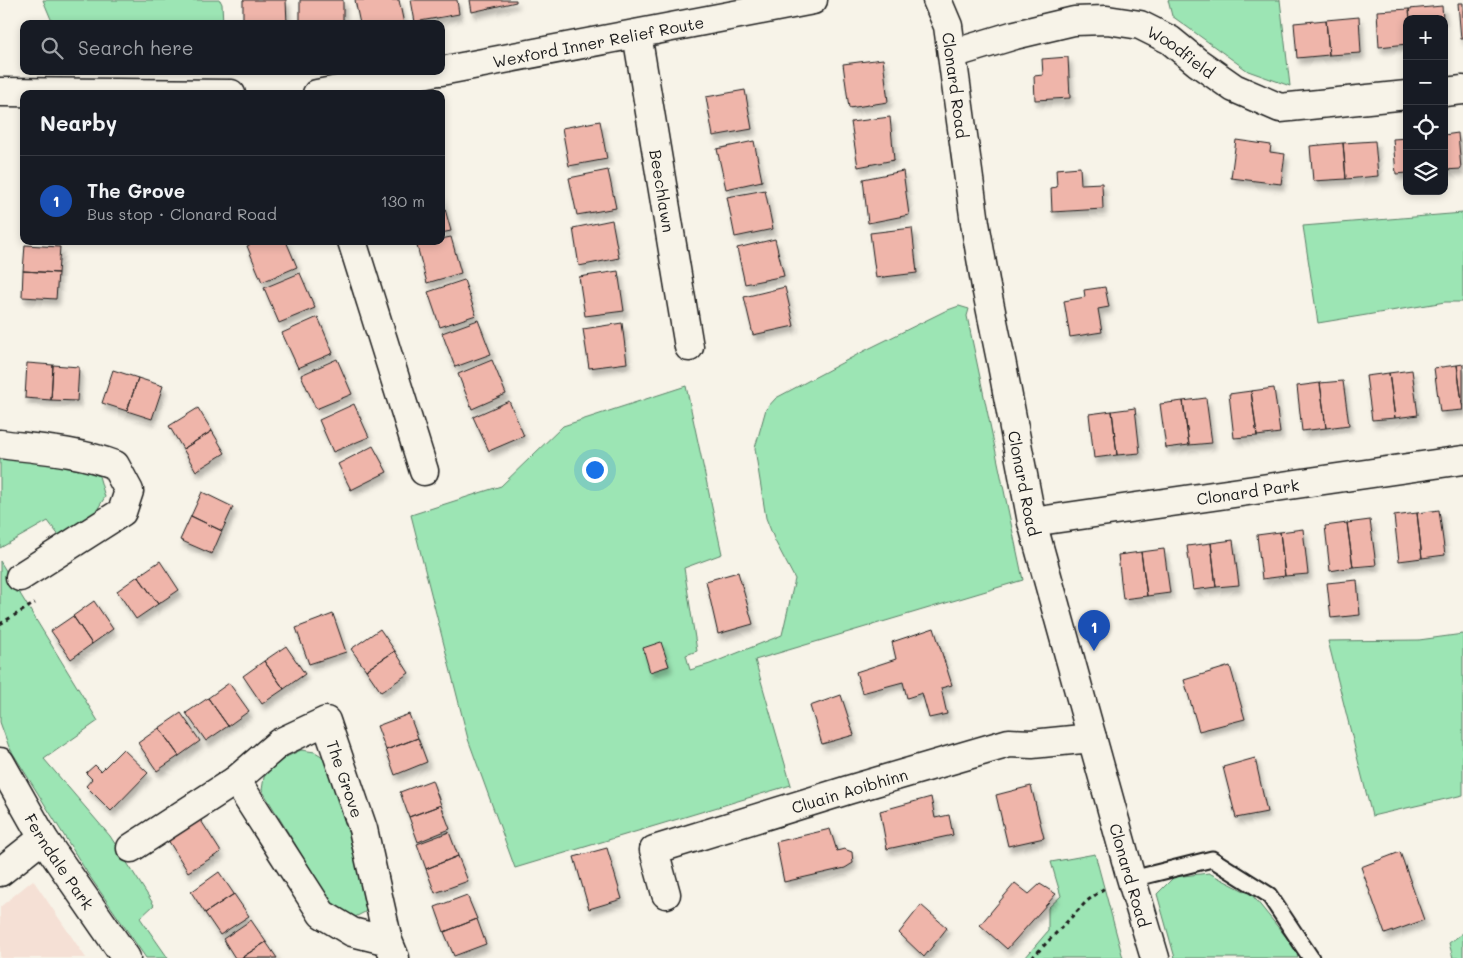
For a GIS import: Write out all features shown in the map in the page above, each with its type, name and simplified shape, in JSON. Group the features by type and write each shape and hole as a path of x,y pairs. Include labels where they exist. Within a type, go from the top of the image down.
{"street":[{"name":"Wexford Inner Relief Route","path":"445,70 813,0"},
{"name":"Clonard Road","path":"937,0 948,26 986,287 1032,522 1130,875 1155,958"},
{"name":"Woodfield","path":"952,54 1015,35 1074,21 1107,20 1140,25 1147,28 1170,40 1234,88 1280,108 1403,95"},
{"name":"Beechlawn","path":"637,34 689,346"},
{"name":"Wexford Inner Relief Route","path":"338,90 418,75"},
{"path":"1448,92 1463,90"},
{"path":"0,92 20,92"},
{"path":"353,245 424,470"},
{"path":"0,444 96,458 115,465 129,491 122,512 20,577"},
{"name":"Clonard Park","path":"1032,522 1463,460"},
{"name":"The Grove","path":"131,848 236,780 280,743 326,721 363,830 391,950"},
{"name":"Cluain Aoibhinn","path":"666,894 654,850 1009,743 1032,744 1092,738"},
{"name":"Ferndale Park","path":"0,762 43,838 126,958"},
{"name":"The Grove","path":"236,780 322,914 352,932 391,950"},
{"path":"0,872 43,838"}],"lane":[{"path":"1130,875 1212,859 1269,895 1311,958"}],"path":[{"path":"1032,958 1088,901 1130,875"}],"shaded area":[{"path":"33,880 86,958 0,958 0,907"}],"green space":[{"path":"43,0 220,0 223,20 51,20"},
{"path":"1168,0 1280,0 1290,86 1248,71 1172,16"},
{"path":"1463,213 1463,302 1445,302 1318,323 1303,226"},
{"path":"959,306 969,309 967,316 1023,580 755,660 791,785 515,868 468,739 411,515 501,486 563,426 686,386 722,554 684,568 697,651 686,655 690,670 710,664 782,635 795,579 775,541 766,518 755,448 766,409 776,398 868,349"},
{"path":"0,458 78,465 99,476 105,497 92,518 60,537 48,521 0,548"},
{"path":"0,561 98,721 44,759 110,836 154,905 140,918 168,958 146,958 88,874 9,747 0,722"},
{"path":"1463,634 1463,795 1372,816 1328,641 1419,640"},
{"path":"301,750 315,752 325,758 370,901 365,912 353,918 340,914 330,901 262,790 264,777 278,761"},
{"path":"1095,854 1123,958 1025,958 1048,931 1048,908 1061,896 1051,862"},
{"path":"1209,873 1252,895 1295,948 1298,958 1175,958 1157,894 1174,877"},
{"path":"1463,933 1463,958 1453,958 1449,943"}],"building":[{"path":"243,0 286,0 287,20 243,20"},
{"path":"300,0 343,0 343,20 300,20"},
{"path":"355,0 399,0 403,20 359,20"},
{"path":"411,0 457,0 459,14 426,20 415,20"},
{"path":"470,0 516,0 516,2 472,12"},
{"path":"1458,3 1463,3 1463,39 1461,39"},
{"path":"1442,6 1443,15 1410,15 1409,9"},
{"path":"1409,9 1410,15 1403,15 1403,44 1379,47 1377,11"},
{"path":"1359,17 1361,53 1329,55 1326,20"},
{"path":"1326,20 1329,55 1297,58 1294,23"},
{"path":"1068,57 1070,98 1035,100 1034,76 1043,75 1042,59"},
{"path":"883,59 888,102 849,108 843,64"},
{"path":"745,90 752,129 713,136 706,97"},
{"path":"890,117 894,160 858,167 851,122"},
{"path":"600,121 607,159 569,166 562,128"},
{"path":"1458,133 1461,169 1448,170 1448,134"},
{"path":"1403,138 1403,173 1396,174 1393,139"},
{"path":"1236,140 1271,145 1270,152 1285,154 1281,184 1231,178"},
{"path":"754,141 762,181 726,189 717,149"},
{"path":"1375,141 1378,176 1346,179 1343,143"},
{"path":"1343,143 1346,179 1313,181 1310,146"},
{"path":"1080,167 1081,184 1102,183 1103,209 1052,212 1051,188 1057,187 1056,169"},
{"path":"608,170 616,208 577,215 569,178"},
{"path":"903,171 909,215 868,223 863,179"},
{"path":"765,190 773,229 735,237 727,197"},
{"path":"445,209 451,231 445,232"},
{"path":"612,220 619,258 579,266 573,228"},
{"path":"912,228 917,273 876,278 870,233"},
{"path":"451,237 461,273 427,283 417,246 445,245 445,238"},
{"path":"775,239 784,276 745,284 737,248"},
{"path":"25,245 60,247 58,273 23,271"},
{"path":"288,245 297,267 262,282 247,246"},
{"path":"23,271 58,273 56,299 22,297"},
{"path":"618,271 624,311 585,316 579,277"},
{"path":"300,273 315,308 279,323 264,288"},
{"path":"464,280 476,315 440,327 428,292"},
{"path":"785,287 794,326 753,335 744,297"},
{"path":"1105,287 1109,307 1098,309 1102,332 1070,337 1064,301 1085,297 1084,290"},
{"path":"318,317 333,353 298,368 282,333"},
{"path":"478,320 491,354 455,367 442,333"},
{"path":"622,323 627,363 589,368 583,329"},
{"path":"337,359 352,394 316,409 301,375"},
{"path":"492,360 506,394 472,409 458,374"},
{"path":"27,363 53,365 51,400 25,398"},
{"path":"1463,364 1463,410 1457,365"},
{"path":"53,365 79,367 77,401 51,400"},
{"path":"1457,365 1463,410 1440,412 1434,368"},
{"path":"113,370 138,378 127,411 102,403"},
{"path":"1412,370 1418,415 1395,418 1389,373"},
{"path":"1389,373 1395,418 1372,420 1366,376"},
{"path":"138,378 163,386 152,419 127,411"},
{"path":"1343,381 1349,425 1326,428 1320,383"},
{"path":"1320,383 1326,428 1302,431 1297,386"},
{"path":"1274,388 1280,433 1257,436 1251,391"},
{"path":"1251,391 1257,436 1234,438 1229,394"},
{"path":"1206,398 1212,443 1189,445 1183,401"},
{"path":"509,401 524,436 489,451 473,417"},
{"path":"1183,401 1189,445 1166,448 1160,404"},
{"path":"354,404 369,437 333,452 319,420"},
{"path":"198,408 212,431 183,449 169,426"},
{"path":"1135,408 1140,453 1117,455 1112,411"},
{"path":"1112,411 1117,455 1094,458 1089,414"},
{"path":"212,431 225,453 196,471 183,449"},
{"path":"373,446 387,472 351,490 338,464"},
{"path":"202,492 233,507 222,531 191,516"},
{"path":"1439,510 1445,555 1422,558 1417,513"},
{"path":"1417,513 1422,558 1399,561 1394,516"},
{"path":"191,516 222,531 212,554 180,540"},
{"path":"1370,520 1376,565 1353,567 1347,523"},
{"path":"1347,523 1353,567 1330,571 1325,526"},
{"path":"1303,529 1308,574 1285,576 1280,532"},
{"path":"1280,532 1285,576 1262,579 1257,535"},
{"path":"1233,540 1239,585 1216,587 1211,543"},
{"path":"1211,543 1216,587 1193,590 1187,546"},
{"path":"1164,549 1170,593 1147,596 1141,552"},
{"path":"1141,552 1147,596 1123,599 1118,555"},
{"path":"160,561 179,590 158,604 138,576"},
{"path":"738,572 753,624 718,634 706,581"},
{"path":"138,576 158,604 136,619 117,591"},
{"path":"1357,580 1360,615 1331,618 1327,583"},
{"path":"94,601 113,629 92,644 73,616"},
{"path":"333,614 346,652 309,664 296,628"},
{"path":"73,616 92,644 71,659 51,631"},
{"path":"934,628 952,685 941,688 947,714 929,718 922,693 907,698 903,682 862,693 856,672 896,659 892,642"},
{"path":"380,629 395,651 366,670 351,649"},
{"path":"661,642 669,666 650,672 643,648"},
{"path":"286,646 305,674 284,689 264,661"},
{"path":"395,651 409,673 381,692 366,670"},
{"path":"264,661 284,689 262,704 243,676"},
{"path":"1230,666 1245,719 1199,731 1184,680"},
{"path":"229,683 249,711 228,726 208,698"},
{"path":"841,695 854,735 822,744 810,706"},
{"path":"208,698 228,726 206,741 186,713"},
{"path":"181,713 200,741 179,756 159,728"},
{"path":"409,714 418,738 386,750 377,726"},
{"path":"159,728 179,756 157,771 138,743"},
{"path":"418,738 427,762 395,775 386,750"},
{"path":"123,749 148,773 111,811 86,786 92,779 86,773 95,765 101,771"},
{"path":"1255,758 1267,812 1236,818 1223,767"},
{"path":"432,780 441,805 409,817 400,792"},
{"path":"1031,786 1044,838 1008,846 996,795"},
{"path":"931,797 935,818 949,815 953,835 887,849 880,811"},
{"path":"441,805 450,829 418,842 409,817"},
{"path":"200,819 221,852 188,872 168,840"},
{"path":"830,829 837,851 844,849 852,852 853,863 845,868 784,882 776,842"},
{"path":"449,832 458,856 426,869 417,844"},
{"path":"607,848 622,899 589,909 574,857"},
{"path":"1400,852 1424,920 1385,934 1361,867"},
{"path":"458,856 468,881 435,893 426,869"},
{"path":"219,872 234,894 205,913 191,892"},
{"path":"1015,883 1029,894 1040,884 1056,894 1007,949 980,925"},
{"path":"234,894 249,916 220,935 205,913"},
{"path":"467,895 477,919 444,932 435,907"},
{"path":"921,905 947,928 924,957 899,933"},
{"path":"477,919 486,944 454,956 444,932"},
{"path":"251,920 266,942 241,958 235,958 223,939"},
{"path":"266,942 277,958 241,958"}],"place":[{"name":"The Grove","path":"1094,651"}]}
